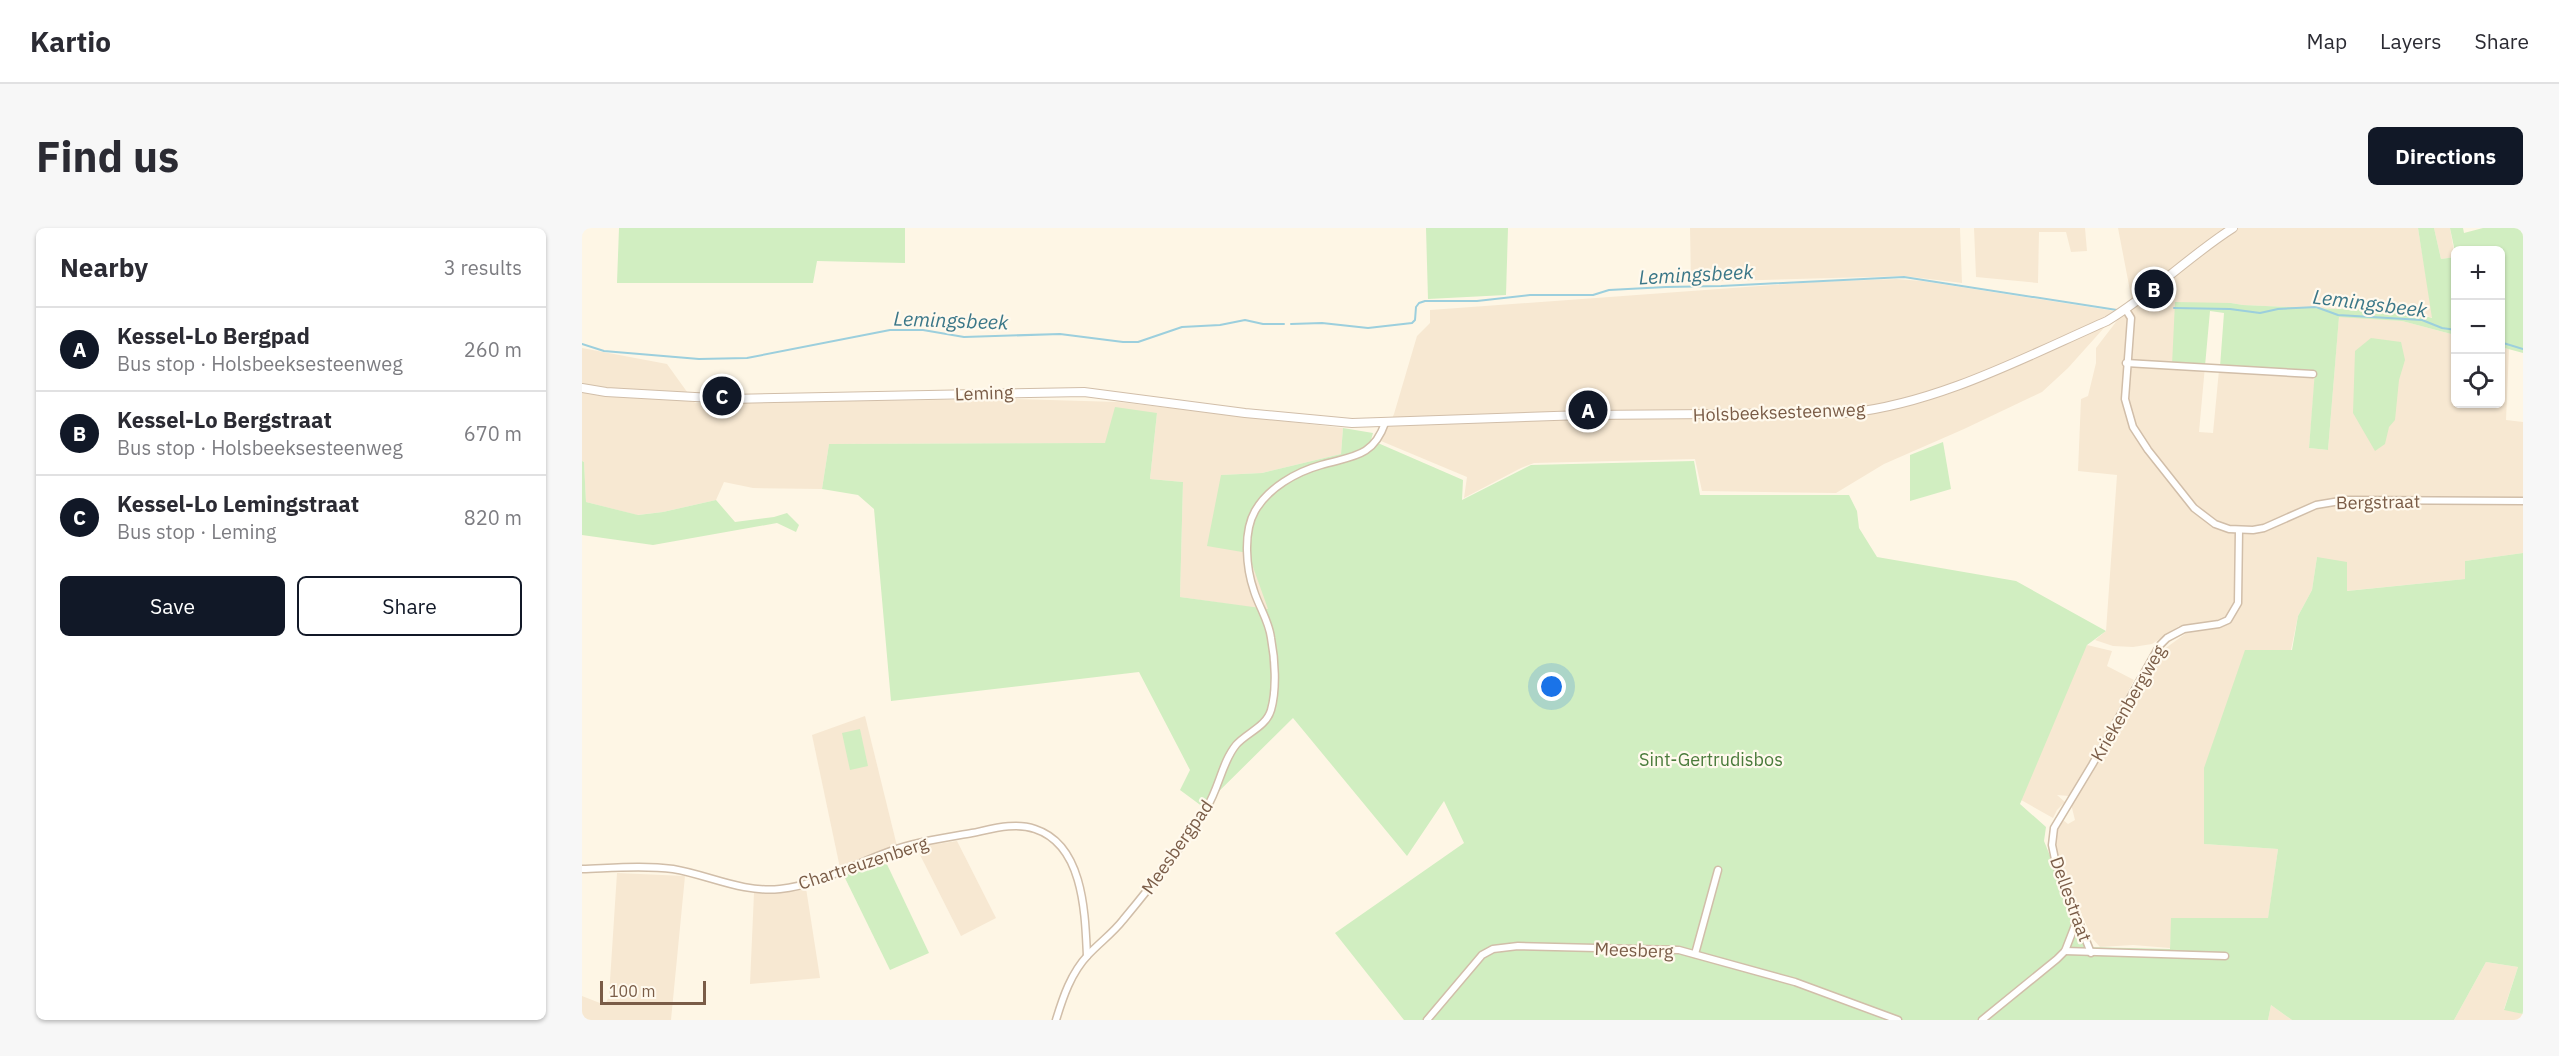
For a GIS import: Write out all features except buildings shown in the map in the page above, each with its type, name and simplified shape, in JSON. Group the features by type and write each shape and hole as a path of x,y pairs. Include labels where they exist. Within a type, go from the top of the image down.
{"street":[{"name":"Holsbeeksesteenweg","path":"1385,423 1584,416 1866,411 1973,379 2107,321 2126,310 2179,266 2233,228"},
{"name":"Bergstraat","path":"2126,310 2131,318 2125,399 2133,427 2148,450 2194,508 2216,524 2239,530 2264,528 2309,508 2330,502 2523,501"},
{"path":"2126,363 2313,374"},
{"name":"Leming","path":"582,388 606,392 730,399 1084,392 1245,413 1352,423 1385,423"},
{"name":"Meesbergpad","path":"1056,1020 1075,973 1087,956 1121,923 1166,867 1214,794 1236,745 1268,718 1273,696 1271,638 1253,590 1248,539 1252,515 1266,496 1291,478 1321,465 1350,459 1361,454 1381,434 1385,423"},
{"name":"Kriekenbergweg","path":"2064,813 2160,645 2178,631 2219,624 2228,620 2233,614 2238,603 2239,530"},
{"name":"Dellestraat","path":"2064,813 2054,828 2052,845 2059,874 2091,953"},
{"name":"Chartreuzenberg","path":"582,869 671,869 727,884 758,889 779,889 805,885 889,852 928,841 1008,827 1035,829 1053,838 1069,857 1078,878 1087,956"},
{"path":"1695,954 1718,870"},
{"path":"1982,1020 2028,985 2065,951 2077,920"},
{"name":"Meesberg","path":"1427,1020 1466,971 1482,955 1493,949 1518,946 1664,948 1695,954 1795,982 1898,1020"},
{"name":"Dellestraat","path":"2065,951 2225,956"}],"shaded area":[{"path":"1690,228 1960,228 1962,283 1904,276 1691,282"},
{"path":"1974,228 2085,228 2087,251 2071,252 2066,232 2039,232 2038,283 1976,277"},
{"path":"2118,228 2418,228 2433,318 2396,307 2336,309 2231,303 2175,303 2175,311 2205,366 2199,432 2213,433 2219,370 2315,377 2309,448 2328,450 2339,316 2402,321 2451,334 2451,408 2505,408 2505,348 2509,349 2506,420 2523,422 2523,553 2465,561 2465,579 2346,591 2317,557 2312,590 2298,616 2291,650 2204,844 2278,849 2268,919 2172,918 2170,948 2133,945 2100,947 2092,938 2056,856 2055,842 2058,826 2063,820 2068,824 2075,820 2069,796 2057,795 2065,802 2053,818 2007,792 2087,645 2112,651 2107,666 2134,680 2124,699 2136,704 2163,650 2185,634 2179,626 2152,644 2133,647 2113,646 2095,640 2106,631 2117,475 2078,471 2081,399 2088,396 2096,363 2096,348 2132,301"},
{"path":"2434,228 2450,228 2453,246 2451,246 2451,258 2441,259"},
{"path":"1896,279 2115,311 2103,329 2068,368 2042,392 1884,464 1836,493 1702,491 1695,459 1534,463 1464,498 1467,477 1381,441 1394,414 1417,336 1430,323 1430,310 1814,282"},
{"path":"582,348 667,364 695,403 1016,399 1118,402 1343,428 1341,454 1262,473 1221,475 1269,610 1180,597 1183,482 1150,479 1157,413 1105,443 829,444 822,489 753,488 724,482 716,500 663,512 637,515 586,502 584,462 582,461"},
{"path":"865,716 897,846 840,868 812,735"},
{"path":"957,841 996,918 961,936 916,847"},
{"path":"617,873 685,876 671,1020 582,1020 582,996 605,1005 609,996"},
{"path":"806,888 820,978 750,984 754,893"},
{"path":"2486,962 2518,967 2504,1009 2523,1014 2523,1020 2454,1020"},
{"path":"2271,1005 2292,1020 2268,1020"}],"green space":[{"path":"619,228 905,228 905,263 817,261 813,283 617,283"},
{"path":"1426,228 1508,228 1506,295 1428,299"},
{"path":"2418,228 2434,228 2441,259 2451,258 2451,334 2402,321 2339,317 2328,450 2309,448 2315,370 2289,369 2288,371 2220,367 2224,313 2210,311 2205,366 2172,365 2175,302 2336,309 2396,307 2432,318"},
{"path":"2450,228 2463,228 2464,233 2483,228 2523,228 2523,353 2505,348 2505,246 2454,246"},
{"path":"2371,338 2401,342 2405,360 2399,380 2395,420 2389,427 2385,444 2375,451 2353,413 2355,351"},
{"name":"Sint-Gertrudisbos","path":"1115,407 1157,413 1150,479 1183,482 1180,597 1268,609 1248,553 1207,546 1221,475 1262,473 1341,454 1343,428 1373,433 1371,440 1463,480 1462,500 1531,465 1694,461 1700,495 1849,495 1857,511 1859,528 1877,557 2016,581 2106,631 2087,645 2020,804 2046,827 2044,841 2087,947 2170,949 2171,918 2268,918 2278,849 2204,844 2204,768 2245,650 2292,650 2298,616 2312,590 2317,557 2347,562 2347,591 2465,579 2465,561 2523,553 2523,1014 2504,1010 2518,967 2486,962 2454,1020 2292,1020 2271,1005 2268,1020 1404,1020 1335,933 1464,843 1444,801 1407,856 1293,718 1203,807 1180,790 1190,770 1139,672 891,701 874,509 858,495 822,489 829,444 1105,443"},
{"path":"1943,442 1951,489 1910,501 1910,455"},
{"path":"582,461 584,462 586,502 638,515 716,500 735,522 787,513 799,525 796,532 777,523 653,545 582,535"},
{"path":"860,729 868,766 850,770 842,733"},
{"path":"884,858 929,953 890,970 844,876"}],"waterway":[{"name":"Lemingsbeek","path":"1291,324 1322,323 1368,328 1412,323 1415,320 1416,307 1425,301 1477,301 1530,295 1593,295 1609,290 1904,277 2117,310"},
{"name":"Lemingsbeek","path":"2174,308 2230,309 2260,313 2278,309 2316,307 2338,315 2422,320 2451,329"},
{"name":"Lemingsbeek","path":"582,344 604,351 699,359 747,358 890,330 923,330 964,337 1060,334 1138,342 1182,327 1220,325 1245,320 1263,324 1284,324"},
{"name":"Lemingsbeek","path":"2505,344 2523,349"}],"place":[{"name":"Kessel-Lo Bergstraat","path":"2154,289"},
{"name":"Kessel-Lo Lemingstraat","path":"722,396"},
{"name":"Kessel-Lo Bergpad","path":"1588,410"}]}
